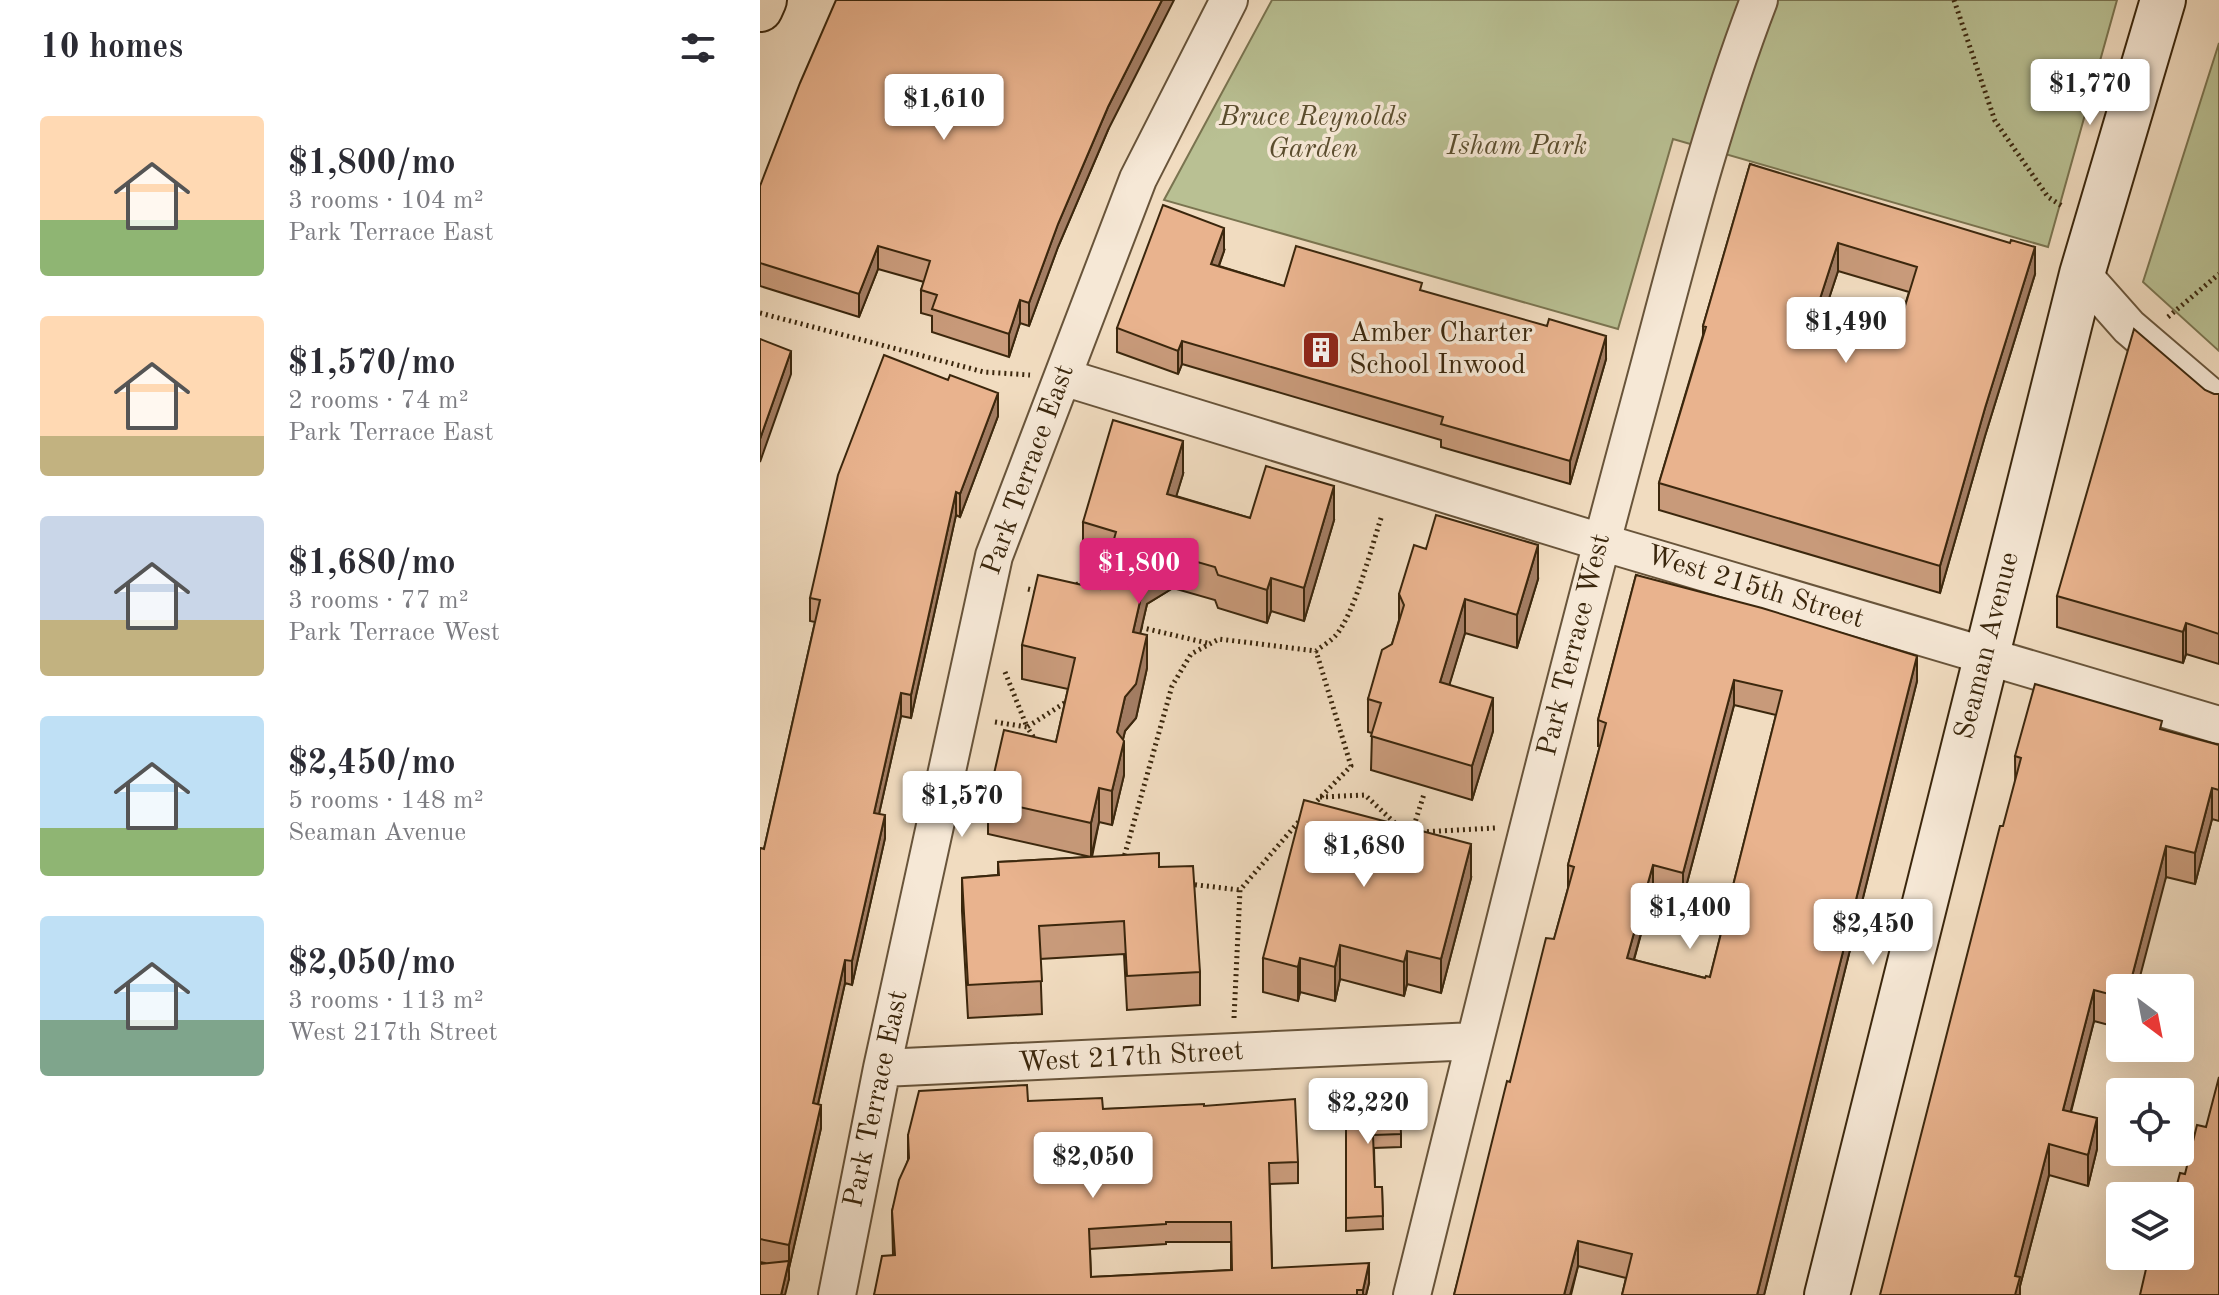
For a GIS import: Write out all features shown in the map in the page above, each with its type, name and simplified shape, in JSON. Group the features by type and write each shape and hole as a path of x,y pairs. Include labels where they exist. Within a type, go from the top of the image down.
{"main road":[{"path":"760,9 764,0"}],"street":[{"name":"Park Terrace East","path":"837,1295 882,1068 994,556 1047,376 1138,179 1229,0"},
{"name":"Park Terrace West","path":"1412,1295 1601,542 1707,157 1737,56 1759,0"},
{"name":"Seaman Avenue","path":"1827,1295 2082,274 2163,0"},
{"path":"2082,274 2129,327 2219,404"},
{"name":"West 215th Street","path":"1047,376 2219,725"},
{"name":"West 217th Street","path":"882,1068 1475,1041"}],"path":[{"path":"1954,0 1995,121 2048,197 2070,211"},
{"path":"2166,318 2218,274"},
{"path":"760,313 984,372 1047,376"},
{"path":"1119,875 1172,686 1191,654 1219,639 1316,651 1336,635 1345,619 1382,515"},
{"path":"1065,589 1103,573"},
{"path":"1028,589 1052,595"},
{"path":"1132,626 1208,643"},
{"path":"1233,1021 1240,890 1319,797 1351,766 1316,651"},
{"path":"1005,672 1027,727 1040,748"},
{"path":"995,722 1027,727 1066,702"},
{"path":"1411,833 1424,794"},
{"path":"1319,797 1365,795 1394,824 1411,833 1504,827"},
{"path":"1180,883 1240,890"}],"green space":[{"name":"Isham Park","path":"1272,0 2117,0 2048,247 1673,139 1618,329 1164,200"},
{"path":"2219,43 2219,351 2143,282"}],"building":[{"path":"836,0 1162,0 1108,107 1058,224 1029,303 1020,300 1009,334 932,309 937,295 921,290 930,261 878,246 859,294 760,263 760,186"},
{"path":"1750,164 2010,243 2011,240 2035,247 1940,566 1659,483 1706,327 1703,326","holes":["1838,243 1917,267 1898,329 1818,305"]},
{"path":"1163,205 1224,228 1211,264 1284,286 1296,246 1422,283 1420,290 1547,326 1549,319 1606,336 1570,461 1441,424 1443,417 1182,341 1178,351 1117,328"},
{"path":"2134,329 2205,390 2219,394 2219,634 2186,623 2183,632 2057,596"},
{"path":"760,339 791,351 760,439"},
{"path":"884,355 948,380 950,375 998,393 960,494 956,492 911,695 901,693 874,813 885,815 852,961 845,960 813,1103 821,1105 789,1245 760,1239 760,848 764,849 820,600 810,598 838,475"},
{"path":"1113,420 1183,441 1167,494 1250,518 1266,466 1334,486 1304,588 1271,578 1267,590 1218,575 1215,567 1173,555 1147,571 1133,632 1147,635 1136,684 1125,697 1117,732 1124,741 1112,791 1099,788 1091,823 988,800 1004,730 1056,742 1075,658 1022,645 1038,575 1100,589 1116,532 1083,522"},
{"path":"1436,515 1538,545 1517,615 1465,599 1440,682 1493,698 1472,766 1371,736 1381,703 1368,699 1382,650 1392,644 1404,605 1399,594 1414,545 1426,549"},
{"path":"1636,575 1762,608 1917,656 1757,1295 1622,1295 1632,1254 1578,1241 1564,1295 1454,1295 1546,938 1554,939 1574,867 1568,865 1606,723 1598,720","holes":["1734,680 1782,691 1710,977 1627,958 1653,865 1683,873"]},
{"path":"2035,684 2162,721 2160,729 2219,745 2219,790 2212,788 2195,853 2166,846 2133,974 2106,974 2106,993 2094,990 2063,1110 2097,1118 2088,1155 2049,1144 2015,1276 2020,1277 2015,1295 1880,1295 2000,826 2003,826 2021,758 2015,756"},
{"path":"1304,800 1471,844 1441,959 1407,951 1404,962 1340,945 1335,967 1300,958 1298,967 1263,958"},
{"path":"1159,853 1159,867 1193,866 1200,972 1127,976 1124,921 1039,926 1042,981 968,985 962,878 999,875 998,862"},
{"path":"2219,1077 2219,1295 2140,1295 2146,1270 2194,1270 2194,1182 2178,1182 2180,1173 2185,1174 2187,1166 2194,1166 2197,1125 2206,1127"},
{"path":"1027,1085 1028,1101 1102,1098 1103,1109 1295,1099 1298,1162 1269,1163 1272,1268 1369,1263 1363,1290 1357,1290 1357,1295 874,1295 882,1256 895,1255 892,1211 899,1180 909,1158 908,1135 919,1091","holes":["1166,1222 1231,1222 1232,1270 1091,1277 1089,1229"]},
{"path":"1399,1086 1401,1134 1373,1135 1375,1187 1382,1187 1383,1216 1346,1218 1346,1094 1365,1093 1365,1087"},
{"path":"789,1261 781,1295 760,1295 760,1264"}],"place":[{"name":"Amber Charter School Inwood","path":"1321,350"}],"park label":[{"name":"Bruce Reynolds Garden","path":"1313,134"}]}
